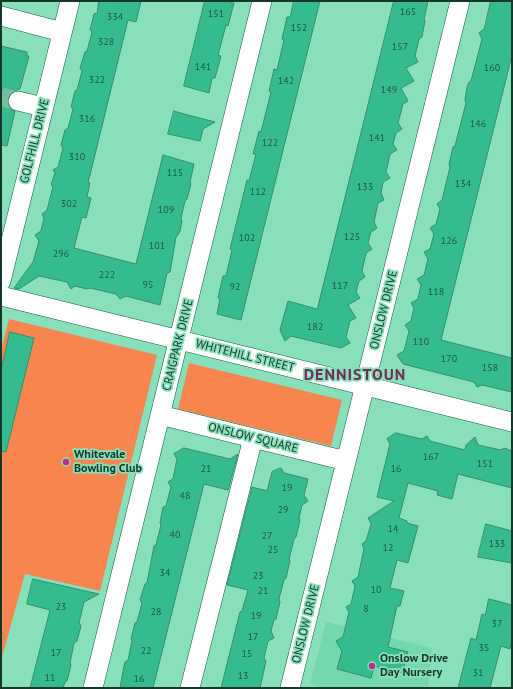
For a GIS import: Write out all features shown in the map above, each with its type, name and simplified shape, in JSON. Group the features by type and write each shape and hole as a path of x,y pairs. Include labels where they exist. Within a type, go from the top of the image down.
{"street":[{"name":"GOLFHILL DRIVE","path":"1,281 70,1"},
{"name":"CRAIGPARK DRIVE","path":"93,688 262,1"},
{"name":"ONSLOW DRIVE","path":"290,688 460,1"},
{"path":"1,16 62,32"},
{"path":"18,101 43,107"},
{"name":"WHITEHILL STREET","path":"1,296 512,422"},
{"name":"ONSLOW SQUARE","path":"160,415 346,461"},
{"path":"190,688 253,438"}],"shaded area":[{"name":"Whitevale Bowling Club","path":"9,319 157,355 100,591 25,574 1,661 1,350"},
{"path":"189,363 342,400 331,446 178,409"},
{"name":"Onslow Drive Day Nursery","path":"326,622 432,648 428,688 324,688 310,684"}],"building":[{"path":"99,1 141,1 136,22 128,20 88,183 90,183 87,197 91,198 86,218 82,217 74,248 136,264 163,155 194,164 190,182 191,184 181,218 182,221 180,231 176,237 170,272 167,273 160,305 126,296 120,299 116,294 90,288 87,289 75,286 71,289 67,282 39,276 19,289 14,288 33,262 39,241 35,235 41,231 44,218 42,214 47,210 53,187 51,184 55,173 53,170 58,167 63,148 61,145 65,130 68,128 73,109 71,107 82,71 80,68 85,52 87,51 92,32 90,30 94,14 97,13"},
{"path":"205,1 231,1 231,3 234,3 228,26 226,25 218,55 221,56 215,78 212,78 209,93 184,86"},
{"path":"294,1 320,1 241,320 217,314 220,299 218,298 223,276 226,276 232,250 230,249 247,180 249,181 256,154 253,154 259,131 261,132 271,92 269,91 274,69 277,70 284,40 282,39 287,17 290,17"},
{"path":"394,1 428,1 422,37 419,39 415,56 418,62 406,68 414,81 401,88 408,101 403,104 398,123 402,129 396,133 393,144 397,150 390,154 386,172 390,178 383,182 381,193 384,200 378,203 374,222 377,228 371,232 368,243 372,249 366,253 362,271 365,277 359,281 356,292 360,298 348,305 356,318 350,321 346,337 350,343 341,348 291,336 285,341 280,330 288,301 317,309"},
{"path":"491,1 512,1 512,55 441,340 512,358 512,392 482,385 477,387 474,382 403,364 397,355 404,351 409,331 405,325 411,321 414,308 411,303 418,299 421,285 417,279 424,275 428,259 424,252 430,249 434,234 430,228 436,224 440,209 437,204 442,200 453,147 455,146 466,103 467,87 471,81 482,39 479,33 484,29"},
{"path":"1,46 27,52 27,56 29,56 20,89 10,93 7,98 10,109 15,111 7,146 1,145"},
{"path":"174,111 215,122 203,129 200,141 168,134"},
{"path":"10,332 34,338 6,452 1,451 1,371"},
{"path":"396,433 422,439 427,436 430,441 465,450 466,445 475,437 478,445 501,450 504,448 512,451 512,488 458,474 452,499 437,495 438,491 408,483 399,518 407,521 407,523 418,526 408,563 397,560 390,588 404,591 400,606 397,606 388,647 408,652 402,673 374,666 371,678 337,669 342,651 336,641 343,637 349,612 346,607 351,604 355,586 352,581 358,577 364,549 362,544 366,541 371,524 368,518 394,501 377,497 390,444 387,439"},
{"path":"184,448 230,459 238,454 228,490 204,484 153,688 120,688 125,662 128,660 135,623 137,622 142,603 140,600 145,584 147,583 154,546 156,545 161,525 160,523 163,507 166,506 171,487 168,482 173,479 177,459 174,454"},
{"path":"281,468 284,473 308,479 304,495 308,501 302,505 299,518 300,520 289,559 290,561 286,578 284,580 279,599 280,602 276,619 274,620 271,631 274,638 268,641 264,658 266,661 260,688 221,688 240,612 242,611 248,590 227,585 252,487 267,491 272,472"},
{"path":"486,524 512,531 512,563 478,557"},
{"path":"33,579 99,594 84,602 79,623 81,626 77,641 74,643 70,663 71,665 67,681 65,682 63,688 30,688 50,610 27,604"},
{"path":"489,599 512,605 512,639 510,649 501,646 490,688 458,688 471,638 476,640 482,614 485,615"}],"tunnel":[{"path":"1,97 18,101"}],"place":[{"name":"Whitevale Bowling Club","path":"66,462"},
{"name":"Onslow Drive Day Nursery","path":"372,666"}],"district":[{"name":"DENNISTOUN","path":"355,375"}]}
